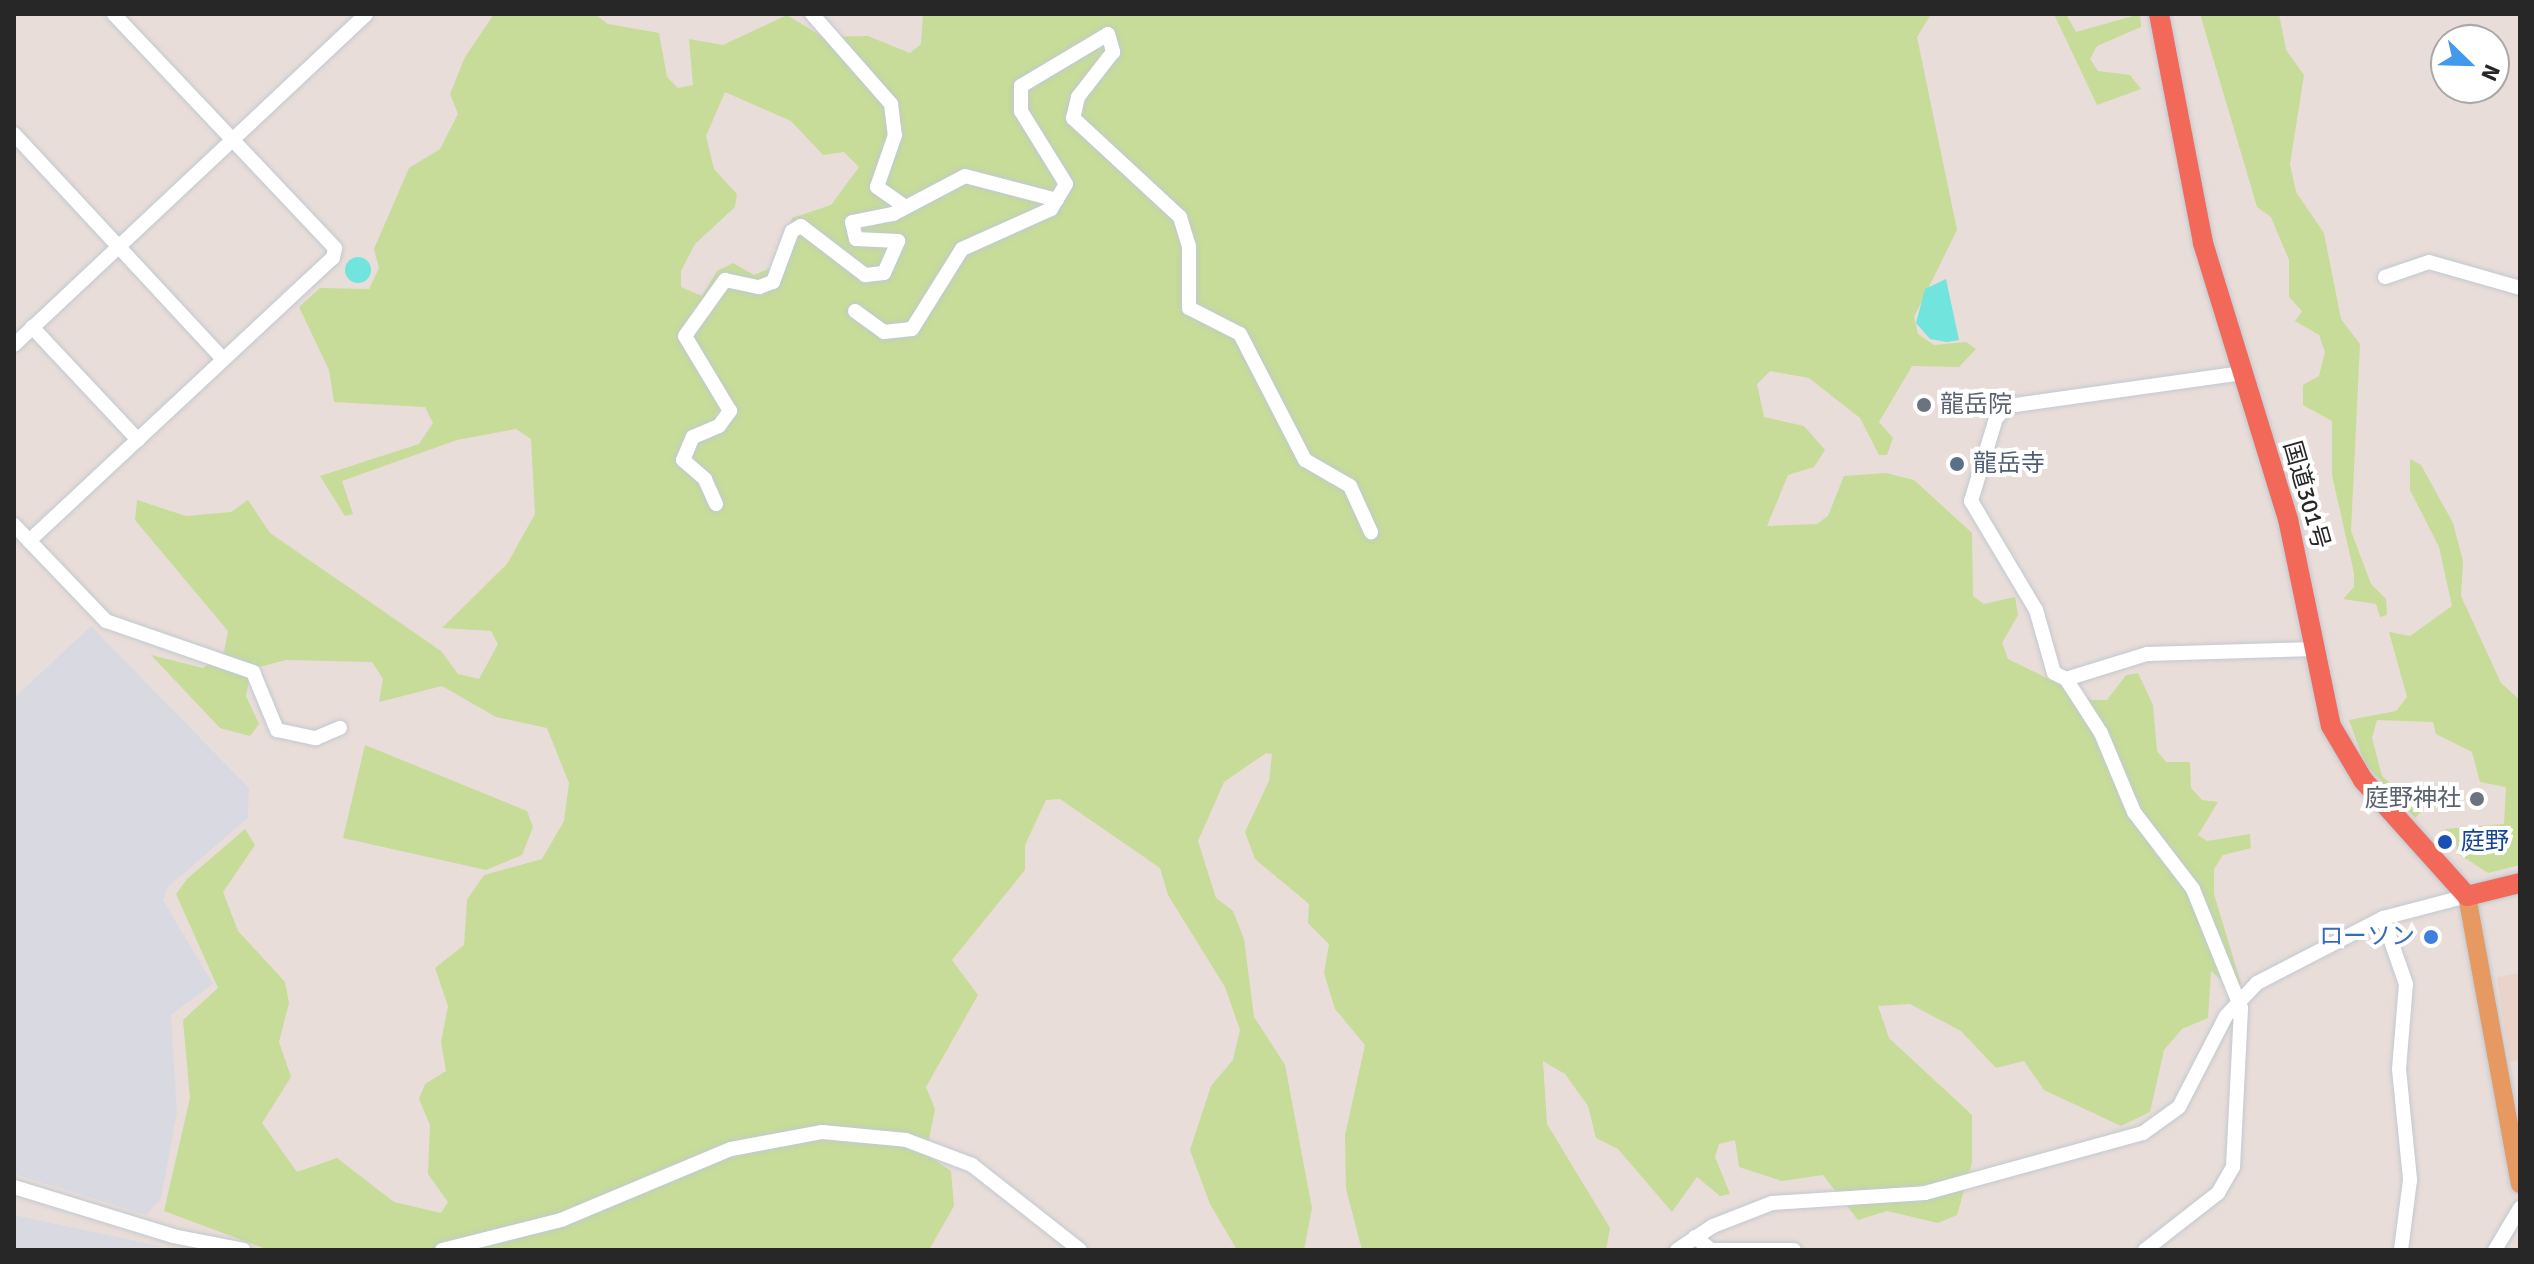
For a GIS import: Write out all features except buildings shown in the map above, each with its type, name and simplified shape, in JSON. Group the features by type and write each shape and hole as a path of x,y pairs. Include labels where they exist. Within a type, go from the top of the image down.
{"highway":[{"name":"国道301号","path":"2159,14 2203,243 2288,519 2314,649 2344,753 2467,896"},
{"path":"2467,896 2520,883"}],"main road":[{"path":"2467,896 2515,1134 2520,1184"}],"street":[{"path":"29,541 333,258 335,248 114,14"},
{"path":"14,345 366,14"},
{"path":"812,14 891,104 895,135 877,187 904,206"},
{"path":"855,311 884,332 912,329 962,249 1044,217 1057,200 1064,175 1026,123 1021,86 1108,34 1113,52 1078,97 1073,118 1180,217 1189,246 1189,308 1240,334 1305,460 1350,486 1371,532"},
{"path":"14,134 223,359"},
{"path":"716,504 705,479 683,460 693,437 719,426 730,411 685,336 690,322 725,280 759,287 773,282 792,231 801,226 865,275 884,273 898,241 856,239 849,230 860,218 904,206 965,176 1057,200"},
{"path":"2385,277 2429,262 2520,288"},
{"path":"32,327 138,440"},
{"path":"2145,1250 2218,1193 2233,1167 2237,1003 2193,889 2134,812 2101,733 2066,679 2054,673 2036,610 1973,512 1996,418 2008,406 2243,373"},
{"path":"14,525 106,621 253,672 277,730 316,738 340,728"},
{"path":"2066,679 2147,654 2314,649"},
{"path":"1677,1250 1695,1237 1772,1203 1925,1193 2143,1133 2179,1107 2237,1003 2282,967 2383,918 2467,896"},
{"path":"2383,918 2406,984 2399,1069 2410,1180 2401,1250"},
{"path":"442,1250 561,1220 731,1149 837,1132 906,1140 972,1165 1080,1250"},
{"path":"14,1187 173,1236 244,1250"},
{"path":"2495,1250 2520,1208"},
{"path":"1695,1237 1711,1250 1794,1250"}],"shaded area":[{"path":"91,626 249,788 248,818 168,887 163,900 213,984 171,1015 177,1112 161,1199 146,1215 14,1174 14,698"},
{"path":"2520,973 2520,1061 2509,1062 2497,977"},
{"path":"14,1215 164,1247 14,1250"}],"green space":[{"path":"494,14 595,14 608,24 659,33 667,77 678,88 693,85 689,39 723,45 787,15 823,37 868,36 910,53 921,44 923,14 1931,14 1917,37 1957,230 1914,317 1918,334 1934,345 1966,342 1976,349 1959,367 1912,366 1879,422 1893,438 1887,455 1879,455 1860,418 1809,378 1770,371 1757,384 1764,417 1804,426 1825,450 1814,467 1788,475 1767,526 1817,524 1828,516 1844,476 1886,473 1914,480 1972,533 1973,596 1984,604 2015,597 2018,615 2002,643 2008,659 2091,700 2107,700 2126,675 2138,673 2153,705 2157,751 2166,762 2190,762 2191,788 2202,800 2218,802 2198,835 2207,841 2250,834 2251,848 2223,855 2214,869 2214,894 2241,984 2232,989 2211,971 2208,1018 2182,1029 2164,1050 2150,1112 2121,1126 2044,1090 2024,1061 1996,1068 1961,1031 1910,1004 1878,1006 1889,1038 1972,1115 1972,1163 1957,1215 1938,1223 1887,1211 1858,1220 1823,1175 1782,1181 1739,1167 1735,1140 1719,1144 1715,1157 1730,1194 1720,1196 1697,1177 1672,1212 1618,1149 1596,1138 1588,1106 1565,1074 1543,1061 1547,1124 1610,1228 1606,1250 1362,1250 1346,1189 1345,1135 1365,1045 1335,1009 1324,973 1329,944 1308,923 1309,904 1255,859 1245,832 1269,781 1272,754 1266,753 1224,782 1198,841 1216,898 1233,911 1244,939 1254,1017 1285,1065 1312,1208 1304,1250 1237,1250 1210,1204 1190,1150 1211,1086 1233,1060 1240,1030 1225,987 1168,895 1160,868 1060,799 1046,800 1025,845 1025,870 952,960 978,995 926,1087 935,1109 926,1154 951,1171 954,1206 929,1250 269,1250 164,1211 190,1098 183,1020 218,988 176,894 187,879 245,829 255,845 223,892 238,931 285,982 289,1003 279,1042 291,1077 262,1123 297,1172 337,1158 394,1202 441,1213 448,1202 428,1174 430,1125 419,1099 425,1084 446,1071 441,1042 448,1006 435,968 464,945 467,900 484,875 542,859 564,821 569,783 547,728 496,717 442,686 379,702 383,679 372,662 286,660 251,669 246,696 259,724 250,736 220,728 151,655 203,668 224,652 228,631 135,520 137,500 186,516 231,512 248,500 270,533 441,651 458,674 479,679 498,644 491,631 442,628 507,564 535,514 531,439 516,429 457,440 342,481 353,514 345,516 320,476 419,444 433,423 425,407 334,402 329,370 299,307 320,288 369,289 379,268 374,249 409,168 440,149 458,114 450,94 465,57","holes":["725,92 791,121 823,155 844,152 859,167 831,205 792,218 778,265 754,275 733,263 717,271 702,296 681,287 681,271 695,244 735,207 737,194 714,169 706,136"]},
{"path":"2054,14 2066,14 2076,32 2140,14 2141,27 2097,46 2090,59 2098,71 2130,75 2141,89 2097,105"},
{"path":"2200,14 2279,14 2286,50 2304,75 2290,164 2296,192 2324,233 2341,319 2360,344 2351,531 2371,584 2386,599 2387,615 2380,617 2376,604 2343,599 2354,587 2354,573 2332,475 2332,421 2303,405 2303,385 2319,376 2325,352 2319,335 2295,321 2302,311 2289,297 2289,260 2271,217 2257,207"},
{"path":"2410,459 2421,465 2453,523 2463,561 2461,596 2501,683 2520,700 2520,865 2488,873 2457,853 2456,838 2445,829 2504,824 2506,787 2480,782 2472,752 2436,734 2433,722 2377,720 2372,738 2382,776 2421,812 2415,818 2365,764 2349,720 2396,711 2407,697 2389,632 2410,636 2452,606 2439,547 2410,490"},
{"path":"365,745 527,811 533,827 522,855 486,870 343,838"}],"water":[{"path":"358,257 368,260 371,270 368,280 358,283 348,280 345,270 348,260"},
{"path":"1946,279 1959,340 1947,342 1930,339 1916,323 1925,289"}],"place":[{"name":"龍岳院","path":"1924,405"},
{"name":"龍岳寺","path":"1957,464"},
{"name":"庭野神社","path":"2477,799"},
{"name":"庭野","path":"2445,842"},
{"name":"ローソン","path":"2431,937"}]}
